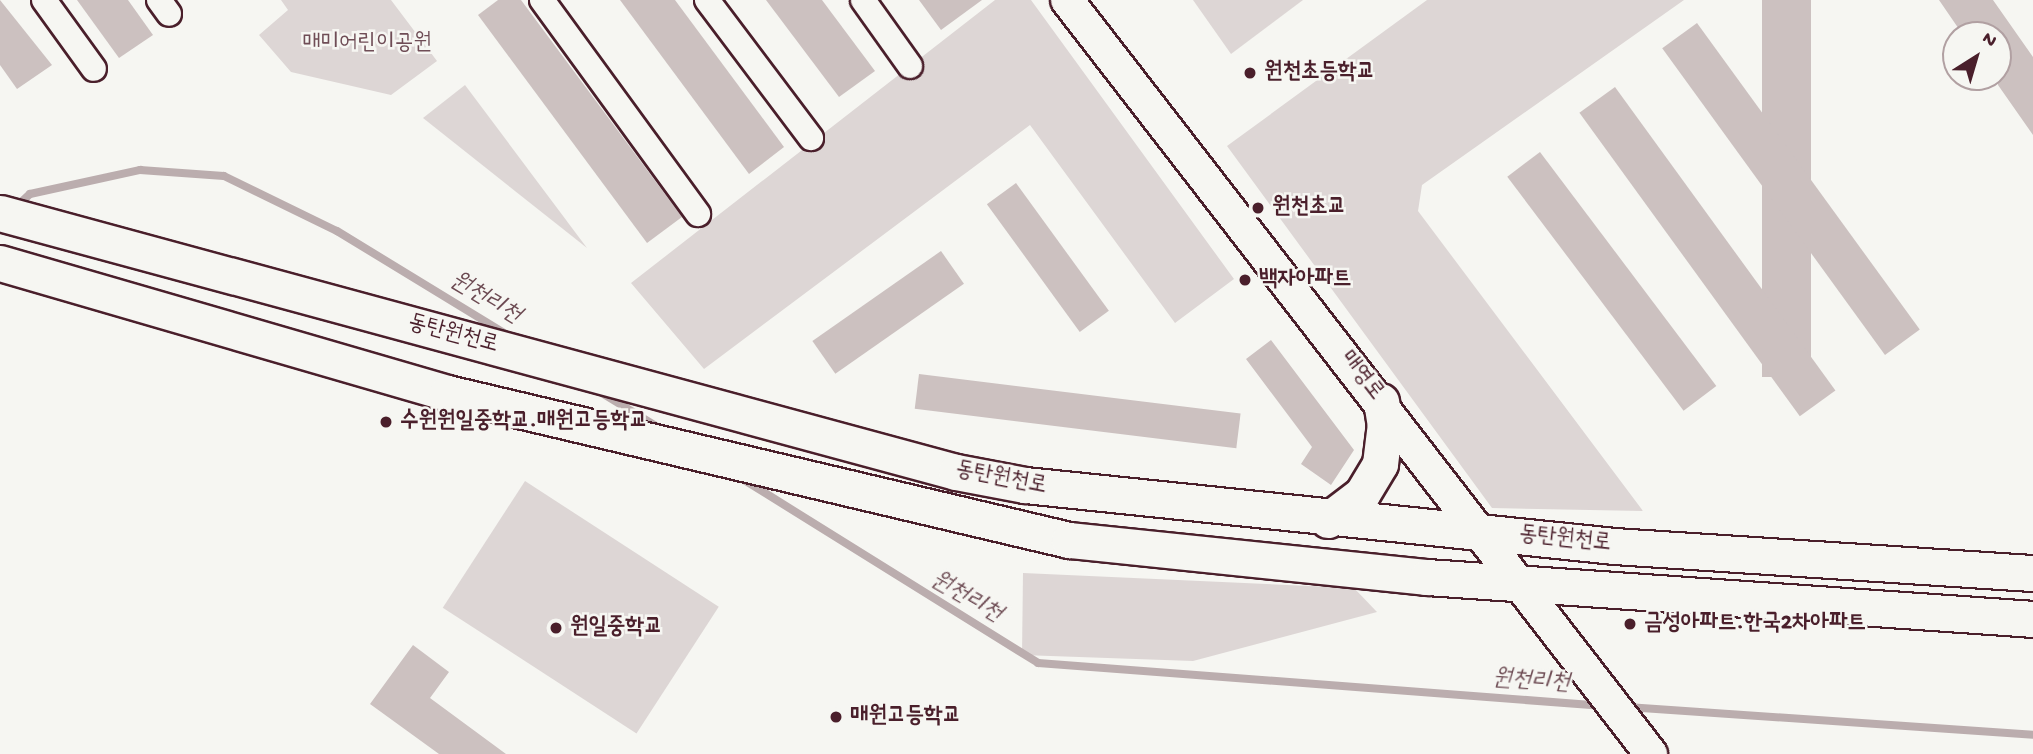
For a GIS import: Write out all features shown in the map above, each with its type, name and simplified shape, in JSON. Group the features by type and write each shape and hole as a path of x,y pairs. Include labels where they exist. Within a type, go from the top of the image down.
{"main road":[{"name":"동탄원천로","path":"0,212 353,309 1025,485 1328,520 1482,531 1614,546 2033,573"},
{"name":"동탄원천로","path":"0,263 447,393 936,511 1069,540 1427,577 1513,578 2033,619"},
{"path":"1328,520 1362,494 1380,464 1385,426 1381,401"}],"street":[{"path":"44,0 94,69"},
{"path":"542,0 698,214"},
{"path":"707,0 811,138"},
{"path":"863,0 910,66"},
{"name":"매영로","path":"1067,0 1482,531 1546,626 1651,754"}],"green space":[{"name":"매미어린이공원","path":"281,0 391,0 437,61 391,95 291,72 259,35 288,10"},
{"path":"995,0 1031,0 1234,279 1175,323 1030,125 704,369 631,283"},
{"path":"1193,0 1303,0 1231,54"},
{"path":"1427,0 1684,0 1422,185 1418,211 1643,511 1492,508 1227,146"},
{"path":"465,85 587,248 423,118"},
{"path":"525,481 719,607 636,733 443,608"},
{"path":"1023,573 1354,588 1377,612 1193,661 1022,655"}],"building":[{"path":"0,0 52,65 17,89 0,65"},
{"path":"77,0 128,0 153,35 119,58"},
{"path":"498,0 521,0 682,217 647,243 478,15"},
{"path":"620,0 675,0 784,147 749,174"},
{"path":"766,0 822,0 875,71 839,97"},
{"path":"919,0 982,0 941,30"},
{"path":"1762,0 1811,0 1811,377 1762,377"},
{"path":"1939,0 1993,0 2008,21 1953,21"},
{"path":"1697,23 1920,330 1885,355 1662,48"},
{"path":"2012,27 2033,57 2033,135 2002,91 2012,91"},
{"path":"1615,87 1835,390 1800,416 1579,113"},
{"path":"1540,152 1716,386 1684,411 1507,177"},
{"path":"1016,183 1109,311 1080,332 987,204"},
{"path":"941,251 964,284 835,374 812,341"},
{"path":"1271,340 1354,450 1331,485 1301,464 1312,447 1246,359"},
{"path":"919,374 1241,413 1236,448 915,409"},
{"path":"413,645 449,672 430,698 506,754 439,754 370,704"}],"waterway":[{"name":"원천리천","path":"16,207 30,194 140,170 224,176 337,231 506,334"},
{"name":"원천리천","path":"597,390 661,429"},
{"name":"원천리천","path":"741,478 1038,663 1604,706"},
{"name":"원천리천","path":"1627,707 2033,735"}],"place":[{"name":"원천초등학교","path":"1250,73"},
{"name":"원천초교","path":"1258,208"},
{"name":"백자아파트","path":"1245,280"},
{"name":"수원원일중학교.매원고등학교","path":"386,422"},
{"name":"금성아파트.한국2차아파트","path":"1630,624"},
{"name":"원일중학교","path":"556,628"},
{"name":"매원고등학교","path":"836,717"}]}
